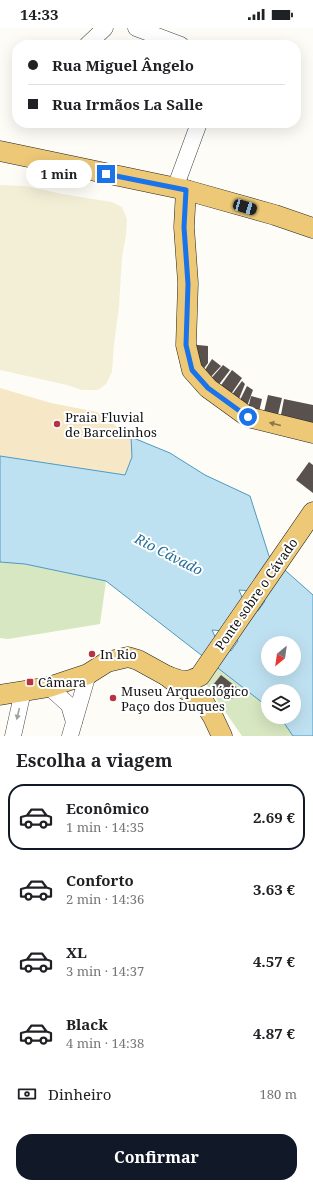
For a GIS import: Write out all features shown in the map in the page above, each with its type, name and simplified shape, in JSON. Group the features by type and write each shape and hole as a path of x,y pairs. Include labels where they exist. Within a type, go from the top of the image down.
{"main road":[{"path":"0,151 181,189 275,215 313,228"},
{"path":"181,189 188,284 186,345 192,370 208,388 248,417 313,433"},
{"name":"Ponte sobre o Cávado","path":"201,674 311,514"},
{"path":"0,695 49,687 88,674 107,662 128,658 138,660 167,676 203,701"},
{"path":"167,676 183,681 190,681 201,674"},
{"path":"201,674 199,686 203,701 222,736"}],"street":[{"path":"92,40 105,28"},
{"path":"136,28 167,40"},
{"path":"181,189 198,128"},
{"path":"72,729 88,674"},
{"path":"49,687 69,705 72,729"},
{"path":"13,736 23,691"}],"shaded area":[{"path":"0,185 25,186 112,202 122,207 127,219 122,257 119,307 112,372 106,384 98,390 82,390 67,385 0,370"}],"green space":[{"path":"0,562 25,564 106,581 100,624 8,639 0,638"},
{"path":"214,665 261,702 261,724 286,724 293,736 242,736 206,684"}],"sand":[{"name":"Praia Fluvial de Barcelinhos","path":"0,388 51,403 97,412 131,437 132,457 125,475 0,456"}],"water":[{"name":"Rio Cávado","path":"131,437 170,453 205,475 250,496 269,556 313,595 313,736 293,736 285,724 301,724 301,684 261,684 261,702 106,581 25,564 0,562 0,456 125,475 132,457","holes":["239,590 251,591 265,601 258,611 244,602","212,630 224,631 238,641 231,651 217,641"]}],"building":[{"path":"188,344 208,346 208,363 199,375"},
{"path":"212,359 221,366 207,381 201,376"},
{"path":"223,365 230,370 214,391 207,383"},
{"path":"232,370 242,378 227,400 216,392"},
{"path":"242,381 245,384 236,406 228,400"},
{"path":"247,386 253,390 246,409 237,406"},
{"path":"268,395 282,398 277,419 263,416"},
{"path":"251,396 262,399 259,412 248,409"},
{"path":"284,399 313,405 313,428 304,426 306,420 304,425 280,420"},
{"path":"309,462 313,465 313,493 296,480"},
{"path":"221,675 239,689 232,699 213,685"}],"place":[{"name":"Praia Fluvial de Barcelinhos","path":"57,424"},
{"name":"In Rio","path":"92,654"},
{"name":"Câmara","path":"30,682"},
{"name":"Museu Arqueológico Paço dos Duques","path":"113,698"}],"route":[{"path":"106,174 186,190 184,227 188,284 186,345 192,370 208,388 248,417"}]}
